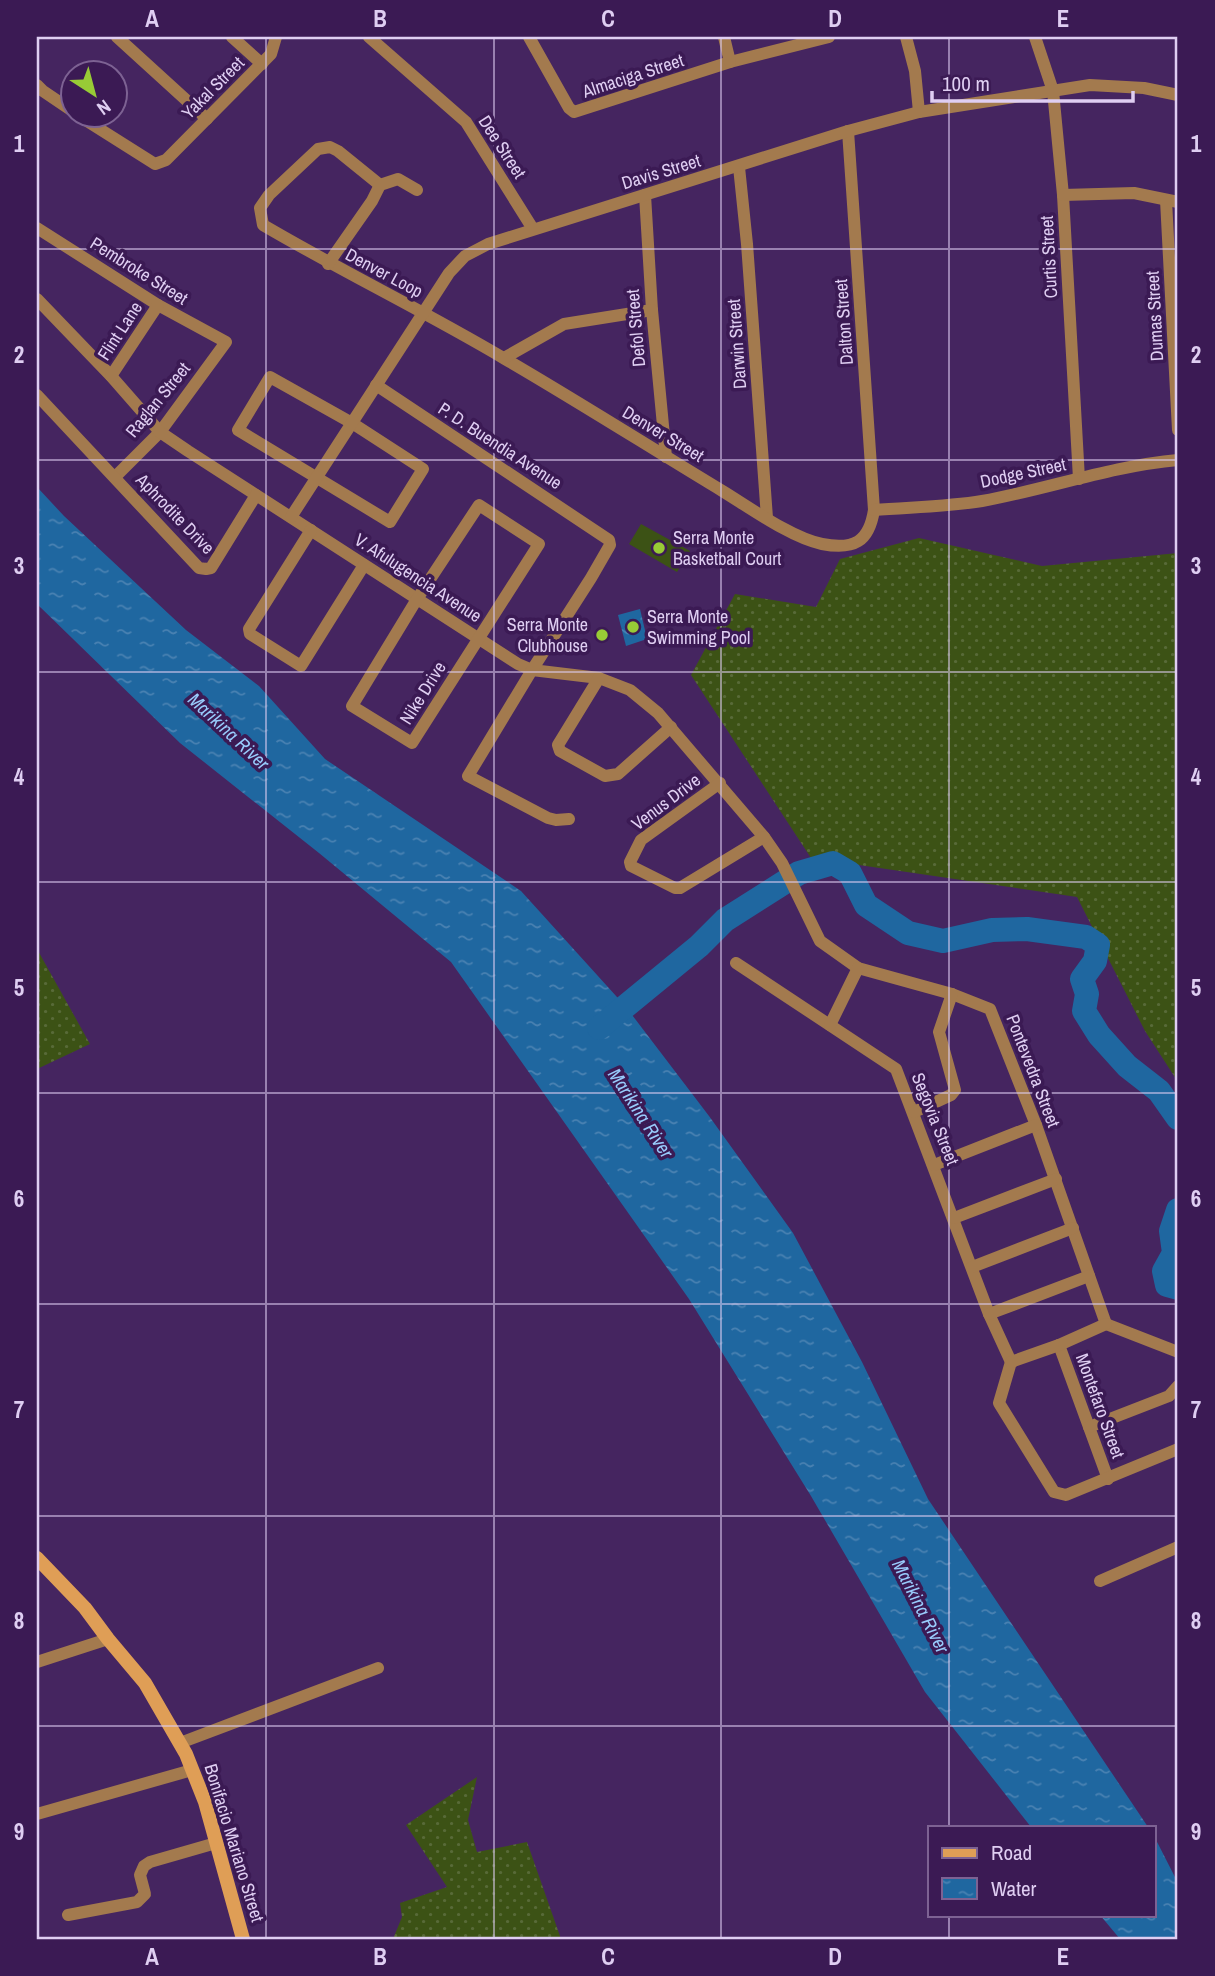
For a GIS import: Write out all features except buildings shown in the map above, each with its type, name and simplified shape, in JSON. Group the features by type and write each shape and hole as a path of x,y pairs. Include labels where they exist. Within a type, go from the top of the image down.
{"street":[{"path":"117,37 207,119"},
{"path":"232,37 262,64"},
{"name":"Yakal Street","path":"101,130 155,164 166,160 271,54 276,37"},
{"name":"Dee Street","path":"369,37 466,122 533,229"},
{"name":"Almaciga Street","path":"529,37 569,108 574,112 730,62 829,37"},
{"path":"724,37 730,62"},
{"path":"906,37 915,71 919,112"},
{"name":"Curtis Street","path":"1035,37 1053,90 1063,195 1079,479"},
{"path":"37,85 60,103"},
{"name":"Davis Street","path":"291,517 449,273 465,256 488,244 848,131 919,112 1053,90 1103,85 1176,93"},
{"name":"Dalton Street","path":"848,131 874,510"},
{"name":"Denver Loop","path":"328,264 380,186 330,147 318,149 269,195 260,208 264,225 328,264 422,314"},
{"name":"Darwin Street","path":"739,167 767,518"},
{"path":"380,186 398,179 417,190"},
{"path":"1063,195 1134,193 1172,201"},
{"name":"Defol Street","path":"645,195 652,310 666,457"},
{"name":"Dumas Street","path":"1172,201 1178,430"},
{"name":"Pembroke Street","path":"38,231 158,305 226,342"},
{"name":"V. Afulugencia Avenue","path":"37,299 160,432 518,664 532,670 599,678 630,690 671,727 720,783 782,863"},
{"name":"Flint Lane","path":"111,376 158,305"},
{"path":"504,358 564,324 652,310"},
{"name":"Denver Street","path":"422,314 504,358 767,518 820,543 848,545 860,541 867,535 874,510"},
{"name":"Raglan Street","path":"115,477 160,432 226,342"},
{"path":"274,377 423,468 390,522 316,478 238,430 268,379 274,377"},
{"name":"P. D. Buendia Avenue","path":"376,385 605,536 610,545 532,670"},
{"path":"37,395 115,477"},
{"name":"Dodge Street","path":"874,510 980,501 1145,463 1178,460"},
{"name":"Aphrodite Drive","path":"115,477 199,568 206,569 211,568 256,495"},
{"path":"417,599 480,505 539,544 478,638"},
{"path":"311,530 249,629 250,634 301,666 364,565"},
{"name":"Nike Drive","path":"417,599 352,706 412,743 478,638"},
{"path":"532,670 468,776 548,818 569,819"},
{"path":"599,678 558,745 560,751 605,776 612,776 618,774 671,727"},
{"name":"Venus Drive","path":"720,783 641,840 630,862 631,866 680,888 764,837"},
{"name":"Pontevedra Street","path":"782,863 820,942 858,968 952,994 990,1009 1037,1125 1106,1324"},
{"name":"Segovia Street","path":"736,962 896,1069 989,1314 1011,1362"},
{"path":"830,1025 858,968"},
{"path":"914,1112 951,1095 955,1090 939,1031 952,994"},
{"path":"934,1164 1037,1125"},
{"path":"954,1218 1056,1179"},
{"path":"972,1267 1073,1228"},
{"path":"989,1314 1089,1276"},
{"path":"1178,1352 1106,1324 1011,1362 999,1404 1054,1492 1066,1495 1178,1448"},
{"name":"Montefaro Street","path":"1059,1345 1108,1479"},
{"path":"1089,1427 1169,1396 1178,1386"},
{"path":"1100,1581 1178,1547"},
{"name":"Bonifacio Mariano Street","path":"37,1558 85,1608 107,1639 145,1683 180,1743 205,1802 243,1939"},
{"path":"37,1662 107,1639"},
{"path":"180,1743 378,1668"},
{"path":"37,1814 192,1770"},
{"path":"68,1915 137,1902 145,1894 140,1874 144,1866 216,1843"}],"green space":[{"name":"Serra Monte Basketball Court","path":"641,524 690,551 677,572 629,544"},
{"path":"919,538 1042,566 1178,553 1178,1082 1145,1031 1077,897 811,858 691,675 735,594 816,607 840,559"},
{"path":"37,949 90,1044 37,1069"},
{"path":"477,1777 468,1820 477,1852 527,1842 561,1939 393,1939 402,1917 400,1903 447,1887 406,1825"}],"water":[{"name":"Marikina River","path":"37,487 64,516 186,630 259,686 325,759 521,891 626,1007 793,1233 862,1362 928,1499 1147,1826 1030,1826 925,1692 811,1496 689,1299 451,962 180,743 37,604"},
{"name":"Serra Monte Swimming Pool","path":"640,609 647,639 626,646 618,615"},
{"path":"1156,1840 1178,1883 1178,1939 1120,1939 1101,1916 1156,1916"}],"waterway":[{"path":"599,1028 699,946 725,920 799,873 833,863 850,873 866,905 908,933 943,941 992,930 1027,929 1086,937 1098,945 1095,961 1082,979 1087,994 1084,1011 1099,1035 1127,1066 1159,1091 1178,1118"},
{"path":"1178,1210 1171,1231 1174,1253 1164,1271 1167,1285 1178,1288"}],"place":[{"name":"Serra Monte Basketball Court","path":"659,548"},
{"name":"Serra Monte Swimming Pool","path":"633,627"},
{"name":"Serra Monte Clubhouse","path":"602,635"}]}
